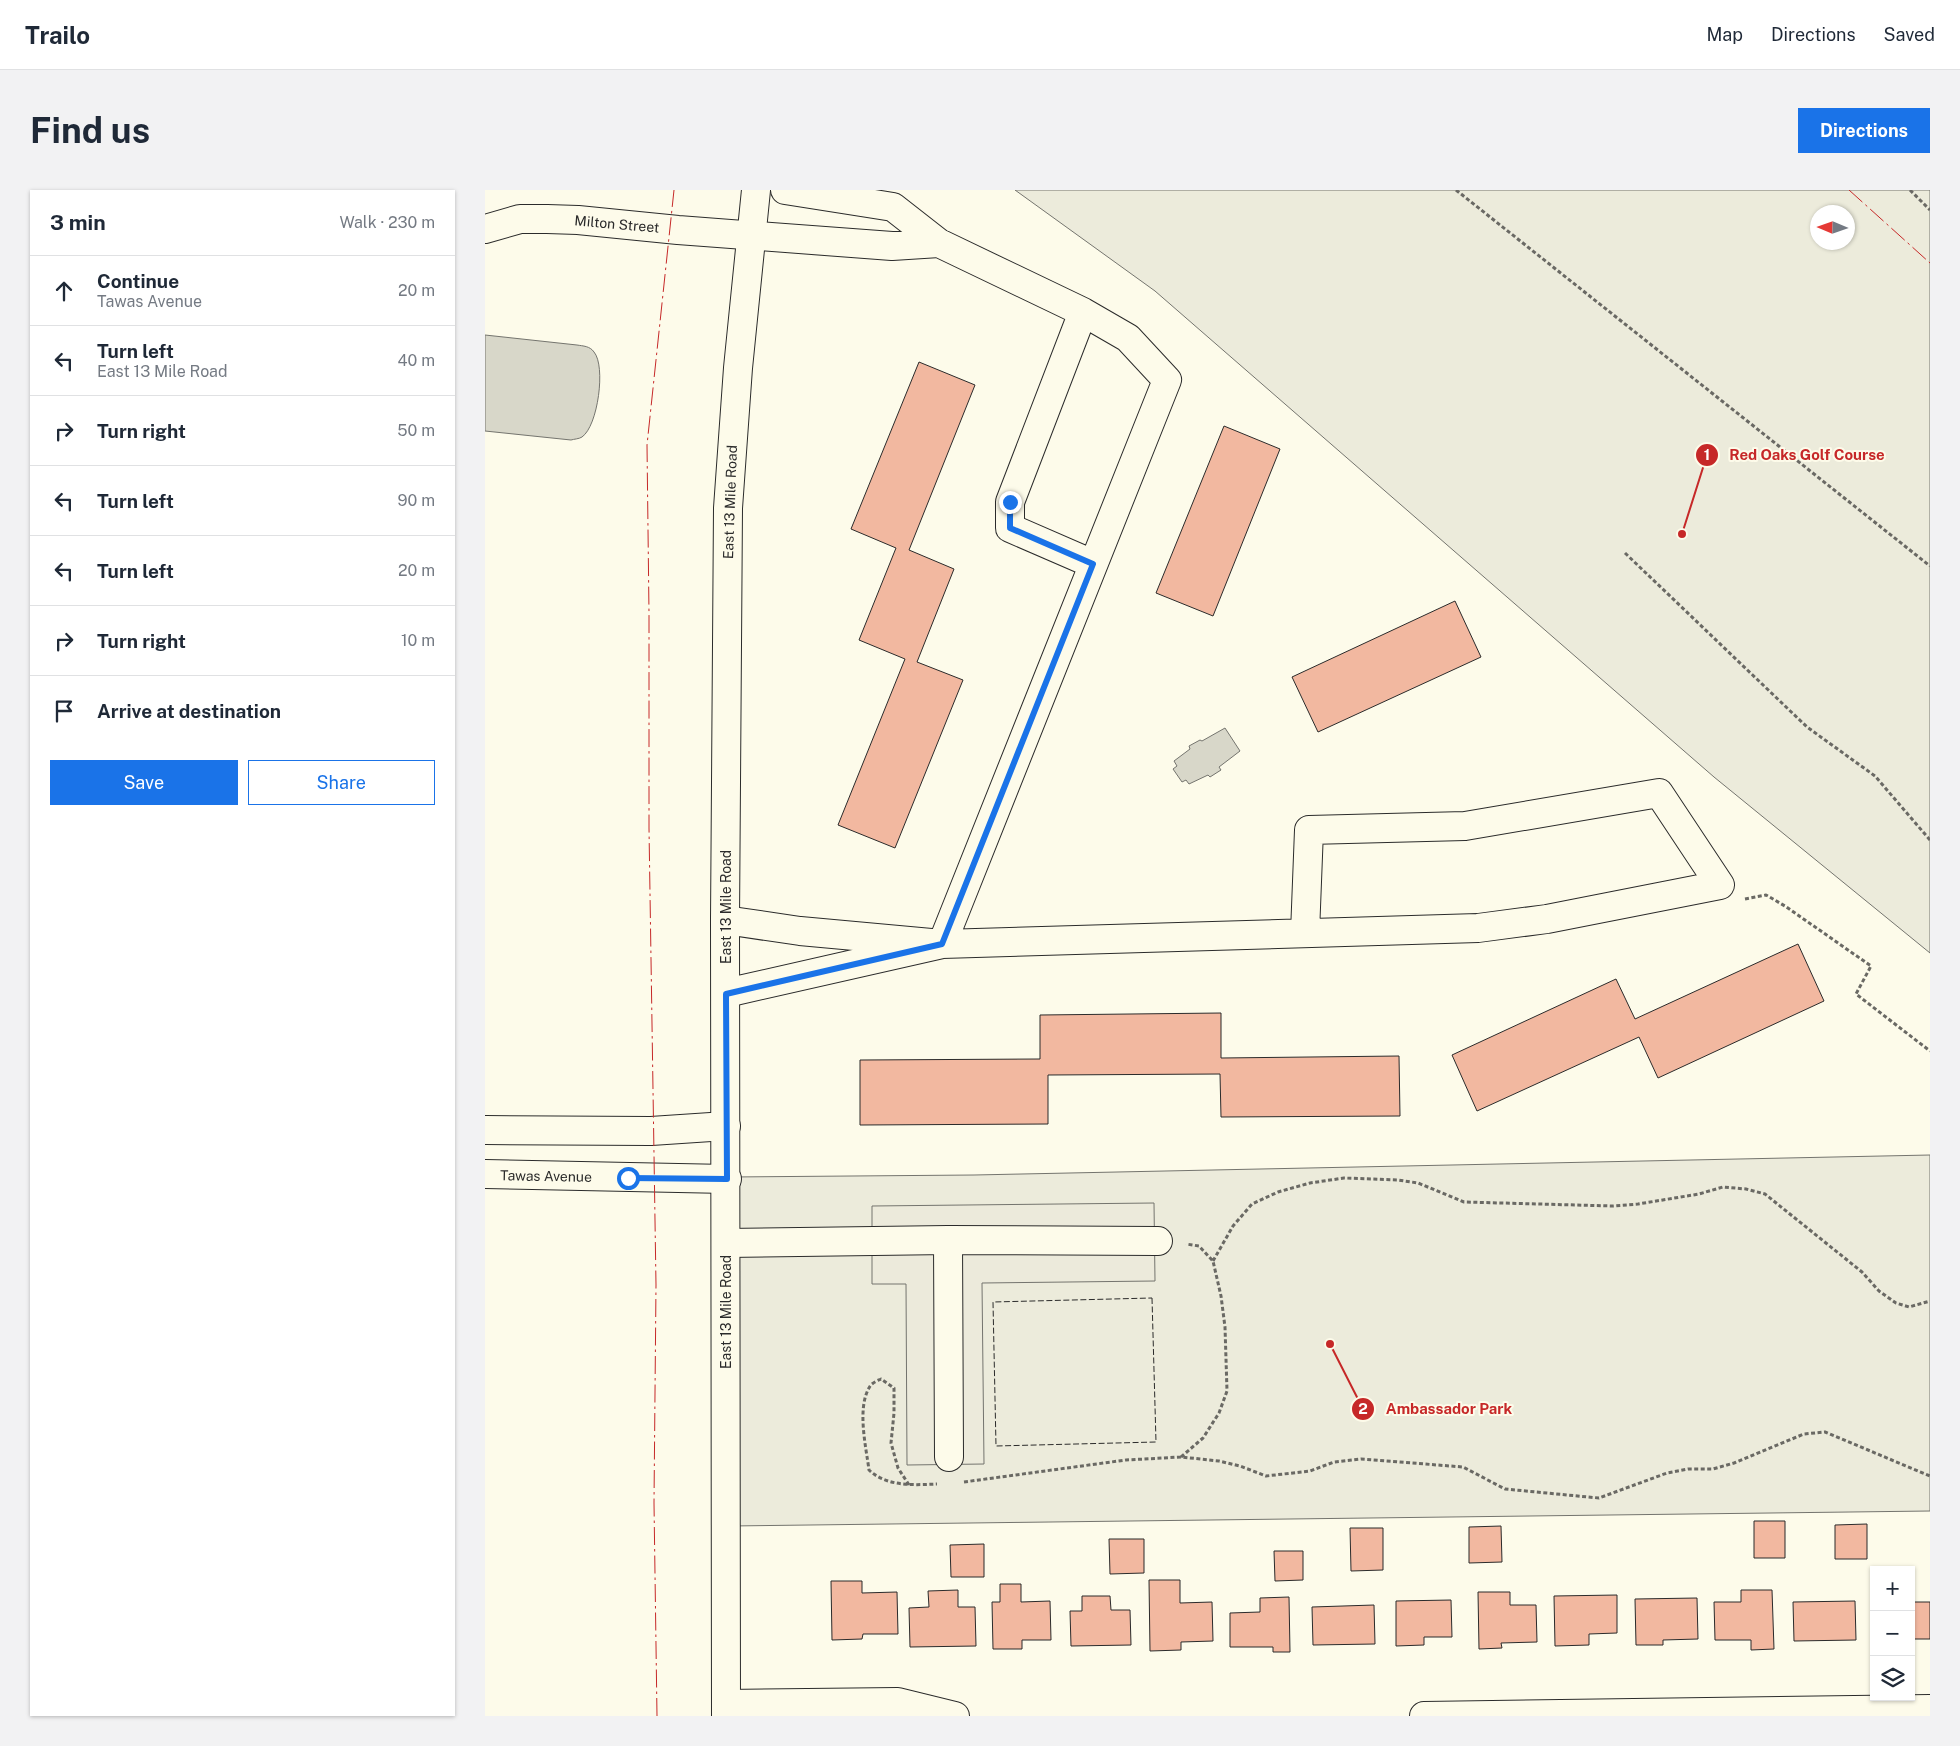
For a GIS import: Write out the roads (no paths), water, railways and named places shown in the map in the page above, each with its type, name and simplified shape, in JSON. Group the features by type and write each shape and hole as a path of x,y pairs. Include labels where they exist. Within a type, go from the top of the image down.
{"main road":[{"name":"East 13 Mile Road","path":"726,1710 727,1126 725,920 728,508 738,368 756,190"},
{"path":"785,190 893,207 939,243 1083,312 1129,338 1167,380 942,944"},
{"name":"Milton Street","path":"485,229 519,219 547,218 892,246 939,243"},
{"path":"1083,312 1010,502 1010,528 1093,564"},
{"path":"725,920 801,931 942,944 1479,928 1547,919 1720,885 1659,793 1465,826 1309,830 1305,933"},
{"path":"726,994 942,944"},
{"path":"485,1130 651,1131 727,1126"},
{"name":"Tawas Avenue","path":"485,1174 727,1179"},
{"path":"726,1243 948,1240 1158,1241"},
{"path":"948,1240 949,1457"},
{"path":"726,1710 898,1702 955,1716"},
{"path":"1424,1716 1930,1710"}],"place":[{"name":"Red Oaks Golf Course","path":"1682,534"},
{"name":"Ambassador Park","path":"1330,1344"}]}
